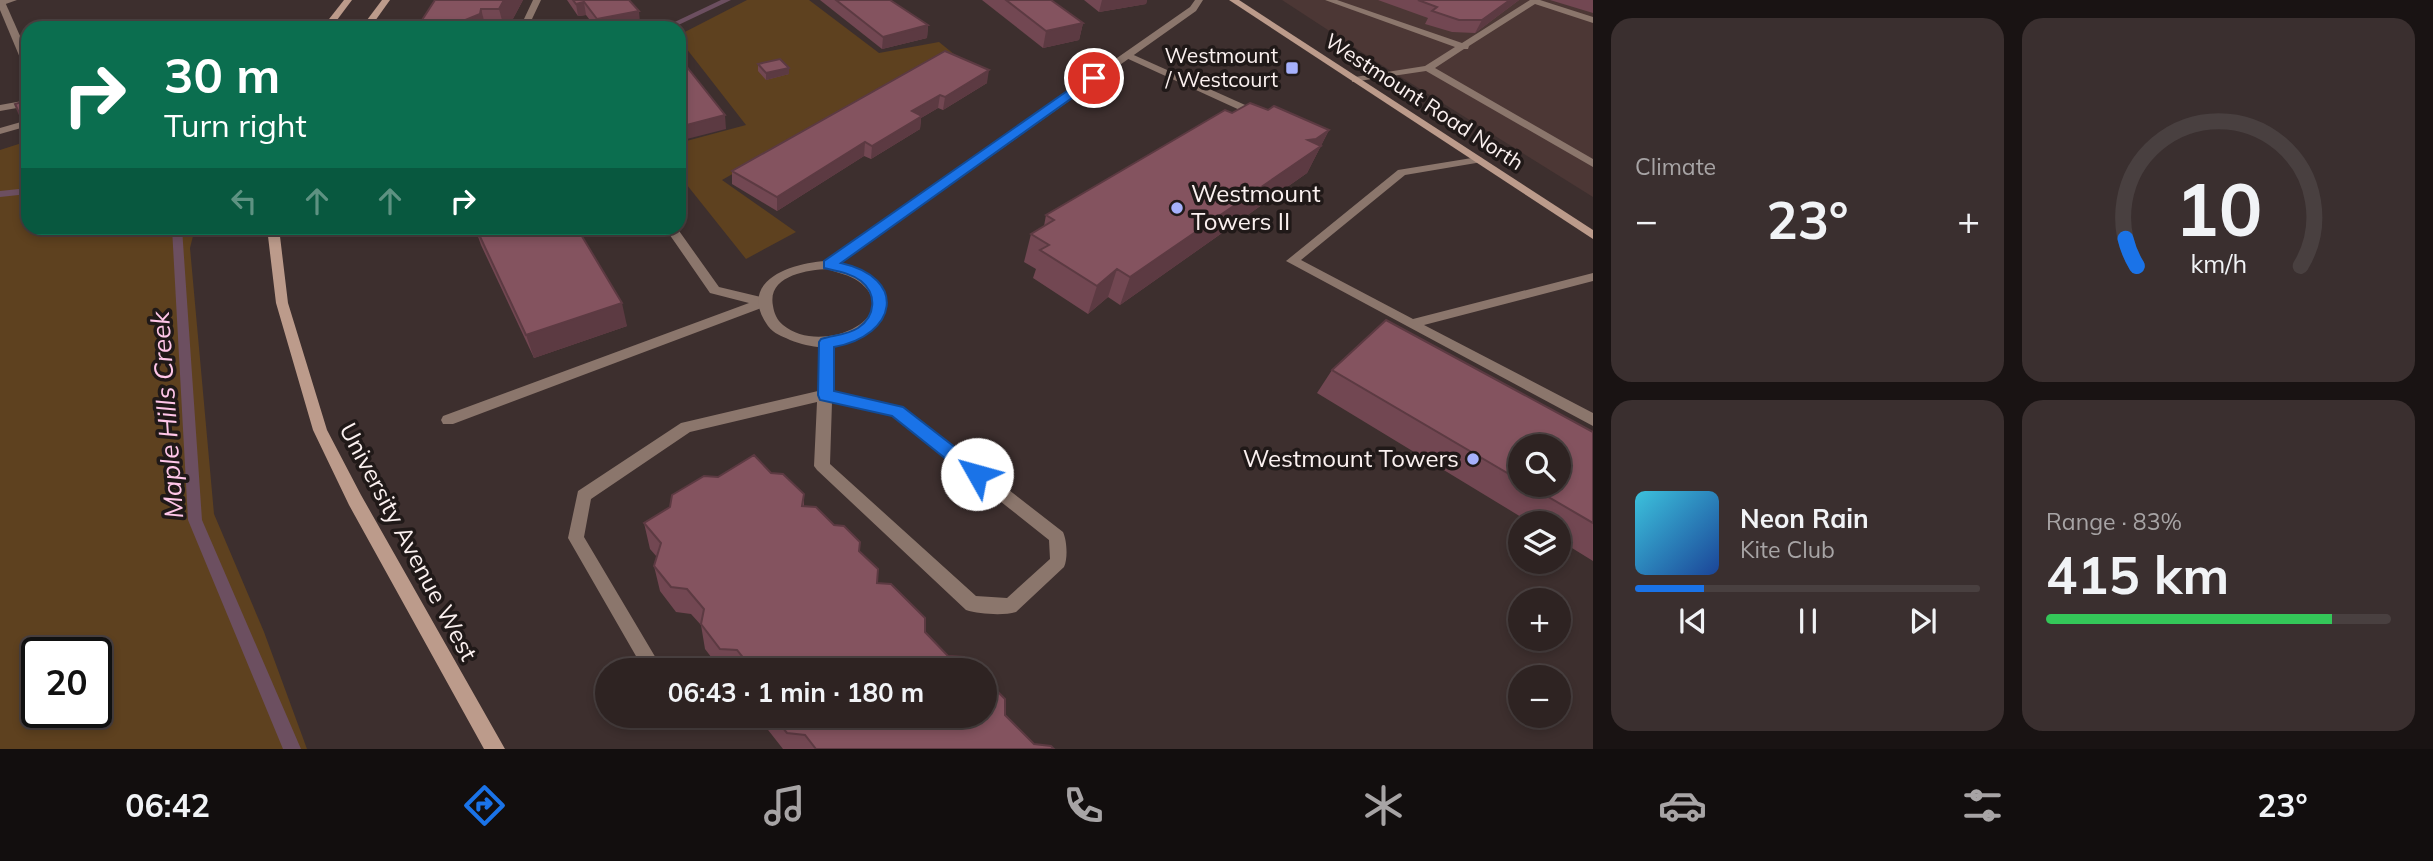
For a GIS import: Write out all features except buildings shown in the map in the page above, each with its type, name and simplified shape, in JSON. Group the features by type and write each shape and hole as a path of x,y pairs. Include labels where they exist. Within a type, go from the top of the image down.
{"main road":[{"path":"332,21 348,0"},
{"path":"370,21 386,0"},
{"name":"Westmount Road North","path":"1233,0 1593,235"},
{"name":"University Avenue West","path":"275,235 282,303 320,430 355,500 495,749"}],"street":[{"path":"13,0 0,3 21,50"},
{"path":"530,21 528,19 537,0"},
{"path":"829,265 1193,9 1199,0"},
{"path":"1329,0 1465,47"},
{"path":"1355,79 1429,68 1534,1 1593,20"},
{"path":"1127,55 1275,122"},
{"path":"1429,68 1593,164"},
{"path":"0,108 21,104"},
{"path":"0,131 21,124"},
{"path":"1478,160 1402,172 1292,261 1593,420"},
{"path":"676,235 715,290 764,302"},
{"path":"810,265 829,265 851,270 866,278 878,292 881,305 876,320 863,332 847,339 827,342 799,339 782,331 770,320 764,302 766,292 775,279 789,270 810,265"},
{"path":"1411,324 1593,277"},
{"path":"448,419 764,302"},
{"path":"647,658 576,538 584,496 686,427 826,395 897,411 1057,537 1058,562 1010,606 972,604 822,467 826,395 827,342"}],"shaded area":[{"path":"747,0 809,0 879,53 939,42 960,59 907,74 722,180 796,232 746,259 686,184 686,141 746,125 686,48 686,31"},
{"path":"1282,0 1593,0 1593,197 1380,64"},
{"path":"21,143 21,235 193,235 190,248 214,514 264,632 307,749 0,749 0,150"}],"waterway":[{"path":"681,21 727,0"},
{"path":"0,194 21,192"},
{"name":"Maple Hills Creek","path":"177,235 195,520 292,749"}],"place":[{"name":"Westmount / Westcourt","path":"1292,68"},
{"name":"Westmount Towers II","path":"1177,208"},
{"name":"Westmount Towers","path":"1473,459"}],"route":[{"path":"977,474 897,411 826,395 827,342 847,339 863,332 876,320 881,305 878,292 866,278 851,270 829,265 1094,78"}]}
